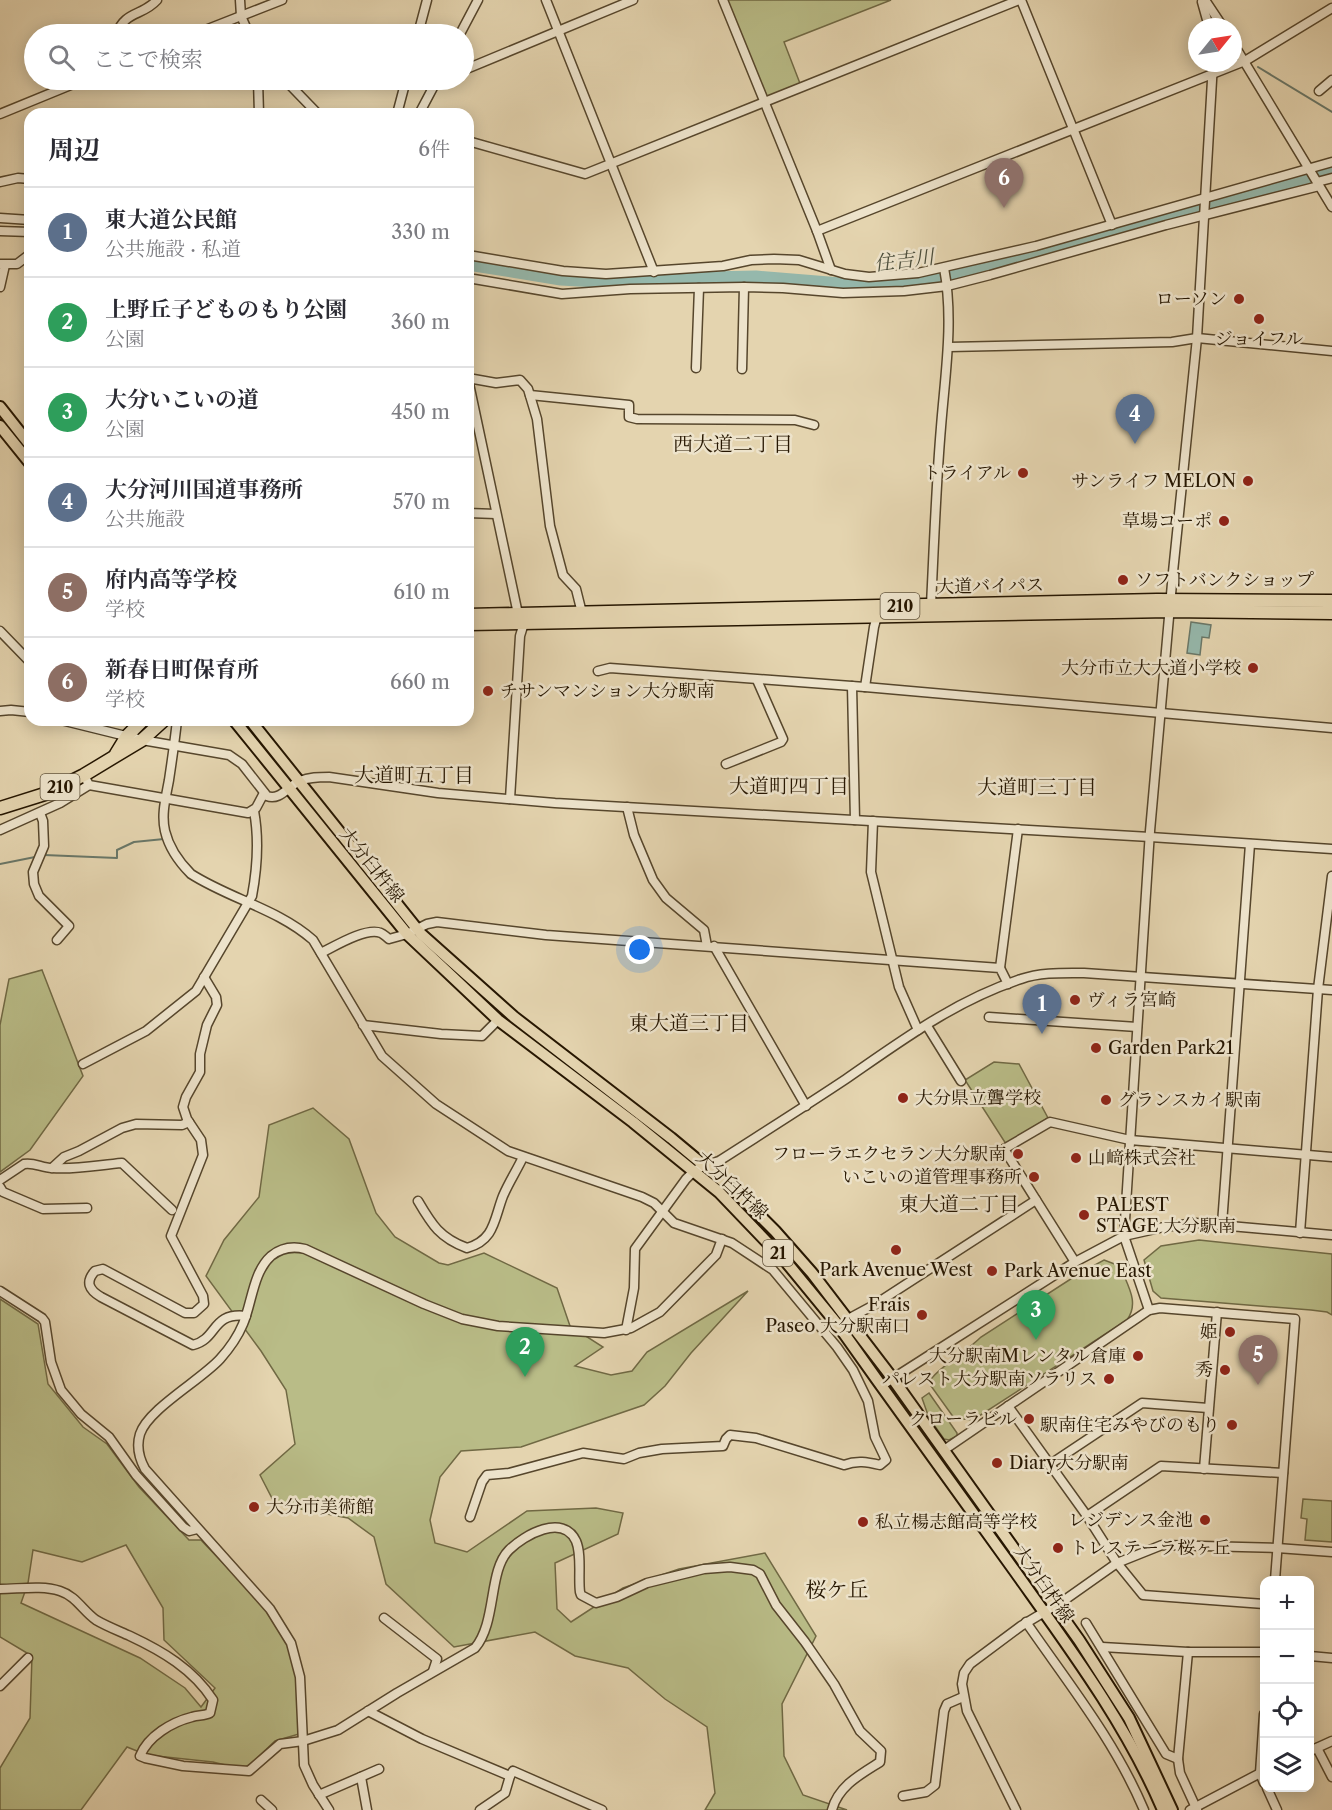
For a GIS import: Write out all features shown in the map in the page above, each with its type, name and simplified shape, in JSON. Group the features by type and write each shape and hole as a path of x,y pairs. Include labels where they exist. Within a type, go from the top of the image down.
{"highway":[{"name":"大道バイパス","path":"474,615 521,618 877,616 1332,601"},
{"name":"大道バイパス","path":"474,623 582,612 931,605 1170,605 1332,613"},
{"name":"210","path":"116,755 127,736 137,726"},
{"name":"210","path":"0,808 86,780 116,755 142,740 157,726"}],"main road":[{"path":"0,407 6,431 24,455"},
{"path":"6,431 24,442"},
{"name":"大分臼杵線","path":"239,726 288,788 412,931 498,1020 633,1122 720,1192 804,1282 838,1325 1044,1612 1120,1727 1163,1810"},
{"name":"大分臼杵線","path":"255,726 412,931 514,1017 705,1165 775,1231 812,1274 893,1379 1055,1605 1117,1697 1172,1810"}],"street":[{"path":"122,24 129,16 151,7 157,0"},
{"path":"240,0 241,16 245,24"},
{"path":"221,24 282,0"},
{"path":"421,24 427,0"},
{"path":"465,24 478,0"},
{"path":"546,0 654,272"},
{"path":"474,66 633,0"},
{"path":"723,0 831,270"},
{"path":"474,143 585,174 1020,0 1112,225"},
{"path":"1203,0 1207,18"},
{"path":"1203,0 1216,18"},
{"path":"1242,62 1331,10"},
{"path":"1242,56 1332,207"},
{"path":"817,231 1073,128 1202,72"},
{"path":"1149,1310 1124,1236 1150,837 1170,605 1197,338 1213,72"},
{"path":"1319,91 1332,80"},
{"path":"0,114 59,90"},
{"path":"258,90 259,108"},
{"path":"295,90 312,108"},
{"path":"399,108 403,90"},
{"path":"422,108 432,90"},
{"path":"474,256 563,271 606,274 723,266 752,260 774,259 799,260 844,274 868,277 918,273 944,269 1036,246 1332,162"},
{"path":"0,182 24,178"},
{"path":"474,279 562,294 630,289 744,287 877,294 946,284 1318,184 1332,178"},
{"path":"0,218 24,220"},
{"path":"0,231 24,232"},
{"path":"0,287 2,265 17,264 24,259"},
{"path":"931,605 941,429 949,347 944,269"},
{"path":"742,369 744,287"},
{"path":"696,368 699,288"},
{"path":"949,347 1172,342 1197,338 1332,351"},
{"path":"474,382 520,381 528,389 537,419 550,526 562,575 576,589 582,612"},
{"path":"530,395 628,405 629,417 637,419 795,420 814,425"},
{"path":"474,410 521,618 510,800"},
{"path":"474,513 496,514"},
{"path":"866,687 877,616"},
{"path":"0,631 24,654"},
{"path":"598,671 610,669 866,687 1332,728"},
{"path":"726,764 757,753 783,739 757,680"},
{"path":"852,686 855,820"},
{"path":"0,711 24,711"},
{"path":"86,726 142,740 234,757 269,798 275,797 298,781 329,777 510,800 1332,849"},
{"path":"177,726 163,816 165,831 171,847 191,874 305,932 314,940 382,1056 436,1104 496,1145 523,1157 587,1176 642,1197 654,1203 674,1223 739,1246 773,1270 847,1360 868,1401 875,1437 886,1460 880,1465 858,1462 844,1465 756,1438 730,1435 723,1446 662,1449 624,1458 583,1453 509,1473 487,1475 482,1482 470,1517"},
{"path":"0,830 40,813 86,780 166,799 242,812 254,811"},
{"path":"83,1064 153,1026 193,994 249,902 254,882 257,831 254,811 264,794"},
{"path":"627,807 634,835 653,880 666,898 704,930 710,946 806,1106"},
{"path":"40,813 43,821 44,846 33,872 34,884 39,896 69,926 57,940"},
{"path":"873,821 871,872 899,987 918,1030"},
{"path":"1008,984 1000,968 1018,829"},
{"path":"1222,1224 1250,844"},
{"path":"1300,1233 1318,989 1328,936 1332,876"},
{"path":"321,953 346,940 370,932 381,933 389,939 437,922 546,935 1000,968"},
{"path":"626,1330 634,1288 633,1252 661,1211 694,1171 719,1161 806,1106 918,1030 974,998 1022,979 1050,973 1332,990"},
{"path":"204,977 217,1002 208,1022 200,1054 200,1072 183,1104 183,1112 201,1140 203,1155 171,1236 203,1296 204,1304 195,1313 185,1313 103,1269 95,1270 89,1279 89,1284 91,1290 101,1297 194,1345 203,1340 226,1317 246,1316"},
{"path":"989,1017 1137,1027"},
{"path":"363,1025 441,1035 482,1036 498,1020"},
{"path":"927,1026 961,1081"},
{"path":"52,1168 63,1157 80,1151 122,1128 136,1124 179,1125 189,1122"},
{"path":"1075,1262 1004,1149 1050,1122 1130,1140 1332,1157"},
{"path":"418,1201 435,1229 446,1237 467,1248 478,1244 487,1236 496,1220 503,1196 523,1157"},
{"path":"0,1180 24,1164 33,1163 52,1168 122,1162 172,1210"},
{"path":"0,1187 3,1192 44,1209 87,1208"},
{"path":"848,1319 874,1305 1036,1200"},
{"path":"881,1386 1075,1262 1124,1236 1175,1225 1222,1224 1332,1235"},
{"path":"329,1810 304,1766 299,1665 291,1643 270,1609 145,1469 138,1450 140,1435 151,1419 221,1358 236,1337 246,1316 265,1263 280,1250 294,1247 306,1249 424,1304 462,1318 498,1326 604,1333 626,1330 648,1320 670,1303 716,1255 722,1239"},
{"path":"0,1291 42,1318 55,1377 61,1390 81,1414 109,1437 136,1475 183,1527 189,1531 197,1528"},
{"path":"944,1450 1149,1310 1160,1308 1295,1319 1275,1576"},
{"path":"1204,1469 1217,1312"},
{"path":"1049,1465 1142,1403 1208,1408"},
{"path":"1008,1406 1087,1516 1117,1563 1143,1595 1260,1604"},
{"path":"1087,1516 1161,1466 1283,1473"},
{"path":"0,1589 62,1591 75,1599 95,1619 176,1660 206,1688 213,1700 210,1713 176,1723 158,1733 140,1756 183,1766 249,1771 280,1744 303,1741 338,1730 433,1671 470,1651 479,1643 505,1554 523,1540 546,1528 560,1527 571,1535 577,1548 581,1595 596,1603 601,1603 647,1583 704,1569 730,1567 753,1570 764,1578 776,1605 834,1684 860,1731 881,1751 880,1762 852,1779 834,1801 832,1810"},
{"path":"1016,1810 967,1711 963,1697 964,1673 970,1664 1026,1622 1117,1563 1162,1545 1332,1552"},
{"path":"384,1618 437,1659 433,1671"},
{"path":"1026,1622 1105,1736 1144,1810"},
{"path":"1086,1623 1166,1754 1178,1759"},
{"path":"1102,1647 1260,1653"},
{"path":"1188,1652 1178,1759 1180,1773 1194,1809 1260,1773"},
{"path":"1314,1656 1332,1658"},
{"path":"0,1686 28,1658"},
{"path":"903,1796 927,1792 935,1785 944,1711 947,1704 963,1697"},
{"path":"368,1711 432,1743 510,1776"},
{"path":"1314,1750 1332,1741"},
{"path":"1314,1751 1332,1777"},
{"path":"1150,1762 1166,1754"},
{"path":"319,1795 379,1769"},
{"path":"480,1810 505,1793 513,1770 602,1810"},
{"path":"361,1777 368,1810"},
{"path":"1269,1792 1277,1810"},
{"path":"261,1800 272,1810"}],"green space":[{"path":"725,0 891,0 784,42 801,86 765,99"},
{"path":"42,970 83,1076 30,1150 0,1172 0,1025 9,979"},
{"path":"994,1062 1019,1064 1048,1118 1006,1144 965,1080"},
{"path":"313,1108 349,1139 376,1213 395,1237 439,1263 448,1265 484,1253 557,1288 570,1326 603,1347 575,1366 611,1375 632,1371 647,1352 748,1291 691,1353 665,1386 644,1405 521,1447 461,1451 440,1477 430,1520 435,1543 467,1552 527,1511 596,1508 623,1513 618,1534 555,1563 557,1609 571,1622 623,1588 679,1569 765,1553 816,1636 782,1704 784,1756 803,1795 847,1810 705,1810 715,1793 707,1727 665,1699 628,1668 575,1656 535,1632 454,1647 386,1584 374,1537 348,1518 275,1504 260,1475 295,1444 286,1390 261,1351 206,1276 224,1240 259,1197 269,1125"},
{"path":"1199,1240 1332,1254 1332,1315 1311,1310 1161,1298 1153,1291 1144,1260 1161,1246"},
{"path":"1104,1260 1120,1266 1129,1287 1132,1307 1127,1320 973,1420 954,1418 931,1386 930,1380 981,1337"},
{"path":"0,1299 38,1324 48,1384 83,1427 107,1444 139,1487 189,1540 201,1540 245,1585 272,1618 283,1635 297,1674 299,1734 275,1741 251,1764 241,1769 213,1762 147,1755 127,1747 81,1810 0,1810 0,1768 30,1718 32,1656 0,1637","holes":["126,1545 163,1608 164,1640 215,1688 201,1707 185,1688 140,1658 21,1603 28,1583 33,1550 82,1562"]},
{"path":"929,1393 957,1436 949,1440 944,1439 929,1418 922,1398"},
{"path":"1303,1499 1332,1501 1332,1542 1305,1540 1307,1519 1301,1518"}],"water":[{"path":"1191,622 1211,625 1209,638 1202,637 1200,655 1187,653"}],"waterway":[{"path":"1258,67 1332,112"},
{"name":"住吉川","path":"474,264 561,278 613,281 756,278 853,286 903,284 1000,265 1332,172"},
{"path":"44,855 117,858 117,850 134,842 164,839"},
{"path":"0,864 35,857"}],"place":[{"name":"新春日町保育所","path":"1004,208"},
{"name":"ローソン","path":"1239,299"},
{"name":"ジョイフル","path":"1259,319"},
{"name":"大分河川国道事務所","path":"1135,444"},
{"name":"トライアル","path":"1023,473"},
{"name":"サンライフ MELON","path":"1248,481"},
{"name":"草場コーポ","path":"1224,521"},
{"name":"ソフトバンクショップ","path":"1123,580"},
{"name":"大分市立大大道小学校","path":"1253,668"},
{"name":"チサンマンション大分駅南","path":"488,691"},
{"name":"ヴィラ宮崎","path":"1075,1000"},
{"name":"東大道公民館","path":"1042,1034"},
{"name":"Garden Park21","path":"1096,1048"},
{"name":"大分県立聾学校","path":"903,1098"},
{"name":"グランスカイ駅南","path":"1106,1100"},
{"name":"フローラエクセラン大分駅南","path":"1018,1154"},
{"name":"山﨑株式会社","path":"1076,1158"},
{"name":"いこいの道管理事務所","path":"1034,1177"},
{"name":"PALEST STAGE 大分駅南","path":"1084,1215"},
{"name":"Park Avenue West","path":"896,1250"},
{"name":"Park Avenue East","path":"992,1271"},
{"name":"Frais Paseo 大分駅南口","path":"922,1315"},
{"name":"姫","path":"1230,1332"},
{"name":"大分いこいの道","path":"1036,1340"},
{"name":"大分駅南Mレンタル倉庫","path":"1138,1356"},
{"name":"秀","path":"1225,1370"},
{"name":"上野丘子どものもり公園","path":"525,1377"},
{"name":"パレスト大分駅南ソラリス","path":"1109,1379"},
{"name":"府内高等学校","path":"1258,1385"},
{"name":"クローラビル","path":"1029,1419"},
{"name":"駅南住宅みやびのもり","path":"1232,1425"},
{"name":"Diary大分駅南","path":"997,1463"},
{"name":"大分市美術館","path":"254,1507"},
{"name":"レジデンス金池","path":"1205,1520"},
{"name":"私立楊志館高等学校","path":"863,1522"},
{"name":"トレステーラ桜ヶ丘","path":"1058,1548"}],"district":[{"name":"西大道二丁目","path":"733,444"},
{"name":"大道町五丁目","path":"414,775"},
{"name":"大道町四丁目","path":"789,786"},
{"name":"大道町三丁目","path":"1037,787"},
{"name":"東大道三丁目","path":"689,1023"},
{"name":"東大道二丁目","path":"959,1204"},
{"name":"桜ケ丘","path":"837,1589"}]}
